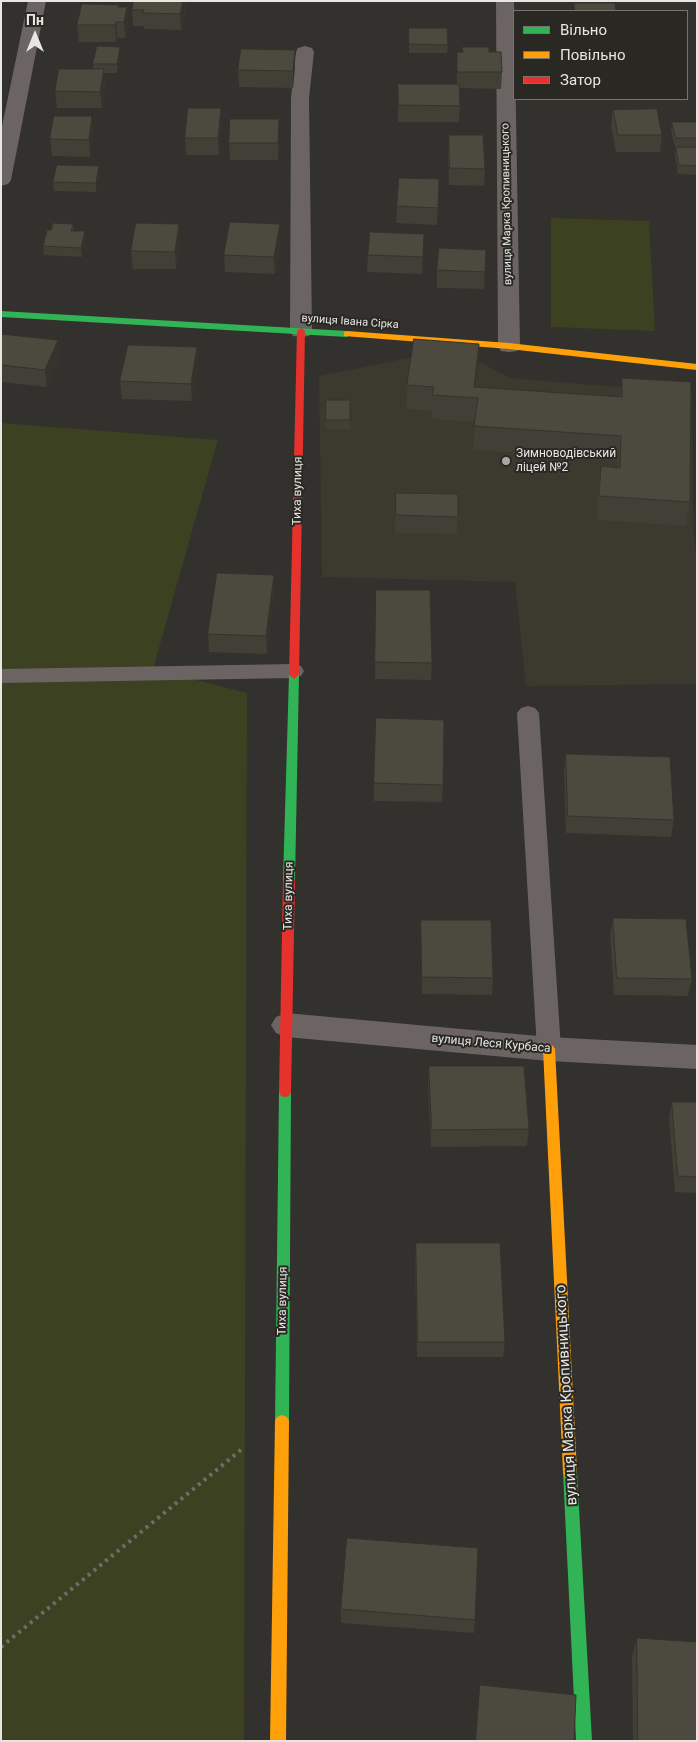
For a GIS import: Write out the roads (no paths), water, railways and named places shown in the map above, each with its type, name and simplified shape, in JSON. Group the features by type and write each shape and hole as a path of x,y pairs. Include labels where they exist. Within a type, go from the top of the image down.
{"street":[{"path":"1,180 38,1"},
{"name":"вулиця Марка Кропивницького","path":"505,1 509,346"},
{"name":"Тиха вулиця","path":"278,1741 286,1025 301,331 300,98 305,52"},
{"name":"вулиця Івана Сірка","path":"1,314 301,331 509,346 697,367"},
{"name":"вулиця Леся Курбаса","path":"286,1025 550,1049 697,1057"},
{"name":"вулиця Марка Кропивницького","path":"550,1049 584,1741"}],"lane":[{"path":"1,676 294,671"},
{"path":"528,713 550,1049"}],"place":[{"name":"Зимноводівський ліцей №2","path":"506,461"}]}
